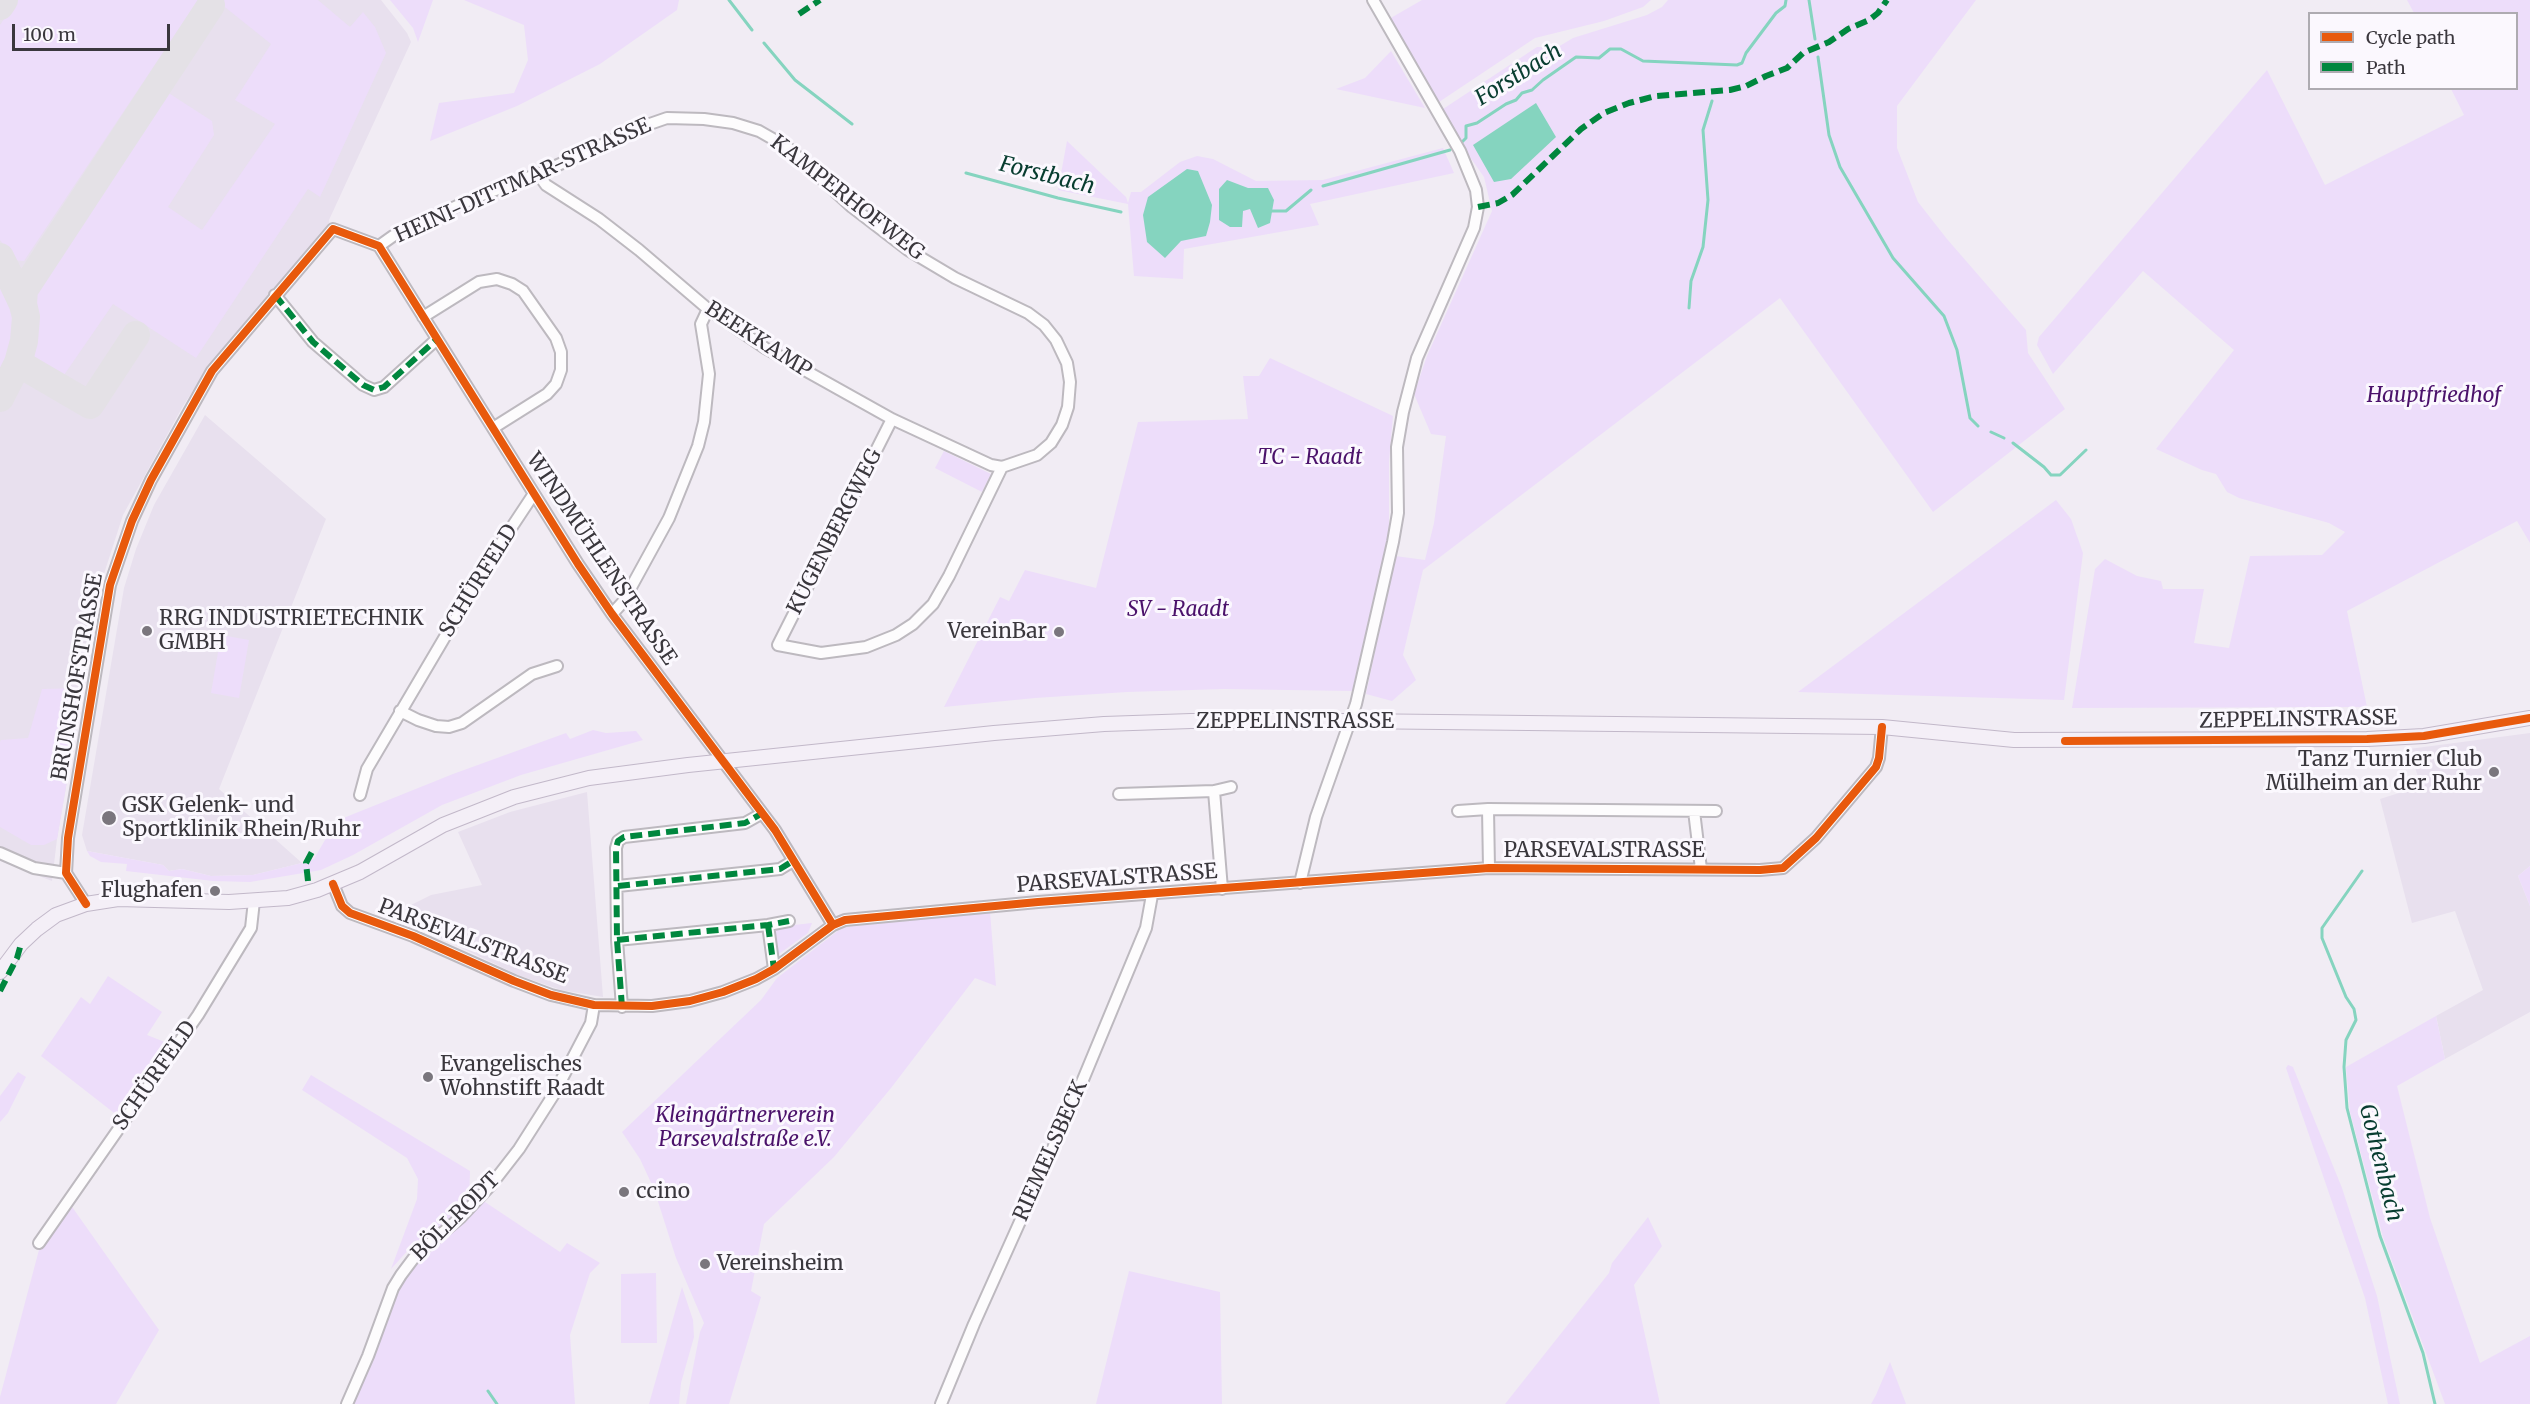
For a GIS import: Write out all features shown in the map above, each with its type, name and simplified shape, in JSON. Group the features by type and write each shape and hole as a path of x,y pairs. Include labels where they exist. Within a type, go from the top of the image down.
{"main road":[{"name":"ZEPPELINSTRASSE","path":"0,972 21,944 37,929 56,915 86,904 138,899 254,901 288,898 333,884 360,872 443,825 514,797 589,778 993,733 1104,724 1191,721 1882,727 2014,741 2367,739 2424,736 2530,718"}],"street":[{"path":"1300,883 1316,817 1351,722 1393,542 1398,513 1397,447 1403,412 1417,358 1474,228 1478,207 1476,190 1460,151 1373,0"},
{"name":"HEINI-DITTMAR-STRASSE","path":"379,246 393,236 474,198 538,174 644,126 667,118"},
{"name":"KAMPERHOFWEG","path":"667,118 733,123 787,147 852,207 908,250 955,278 1028,313 1044,325 1056,340 1067,363 1070,382 1068,407 1062,425 1051,443 1037,455 1002,467"},
{"name":"BEEKKAMP","path":"538,174 546,184 599,219 639,250 708,309 774,353 892,419 990,465 1002,467"},
{"name":"BRUNSHOFSTRASSE","path":"66,873 68,836 110,585 132,521 152,480 212,371 333,229 379,246"},
{"name":"WINDMÜHLENSTRASSE","path":"379,246 533,495 612,614 775,830 833,925"},
{"path":"423,317 479,282 496,279 512,284 523,291 556,338 561,352 561,370 556,384 547,394 493,428"},
{"path":"275,295 314,342 363,385 374,390 384,387 437,339"},
{"path":"612,614 623,602 669,518 698,446 704,422 709,374 701,324 708,309"},
{"name":"KUGENBERGWEG","path":"892,419 778,645 821,652 846,651 886,640 912,624 933,604 1002,467"},
{"name":"SCHÜRFELD","path":"360,795 367,769 400,711 533,495"},
{"path":"400,711 436,726 449,727 462,723 532,674 557,666"},
{"name":"PARSEVALSTRASSE","path":"333,884 342,906 350,914 413,936 533,988 594,1005 621,1007 690,1001 723,992 774,969 833,925 845,920 1027,903 1489,868 1783,868 1816,838 1876,767 1882,727"},
{"path":"1119,794 1214,791 1231,787"},
{"name":"PARSEVALSTRASSE","path":"1214,791 1222,889"},
{"path":"1488,809 1489,868"},
{"path":"1458,811 1488,809 1716,811"},
{"path":"1694,811 1701,869"},
{"path":"621,1007 617,940 616,848 618,841 624,837 745,823 761,814"},
{"path":"0,853 34,868 66,873 86,904"},
{"path":"618,886 780,869 793,861"},
{"name":"RIEMELSBECK","path":"941,1404 1146,928 1152,895"},
{"name":"SCHÜRFELD","path":"39,1243 198,1015 251,927 254,901"},
{"path":"617,940 768,926 789,921"},
{"path":"768,926 774,969"},
{"name":"BÖLLRODT","path":"347,1404 401,1275 416,1255 468,1210 519,1149 563,1076 591,1023 594,1005"}],"shaded area":[{"path":"0,0 381,0 407,33 411,42 329,220 330,226 209,366 183,406 123,515 102,580 57,839 52,881 0,861"},
{"path":"1536,103 1556,137 1511,179 1494,182 1473,145"},
{"path":"1187,169 1198,171 1212,205 1210,222 1206,236 1181,241 1165,258 1147,242 1143,215 1148,197"},
{"path":"1227,180 1248,188 1268,188 1274,200 1270,223 1258,228 1250,209 1243,211 1242,227 1230,227 1219,220 1219,189"},
{"path":"205,415 326,519 219,789 302,863 253,875 211,876 182,869 169,871 163,865 87,851 82,835 124,588 136,549 154,505"},
{"path":"2530,733 2530,866 2518,876 2530,906 2530,1012 2445,1059 2436,1016 2483,990 2455,911 2412,923 2380,799 2421,786 2409,749"},
{"path":"587,792 603,997 561,990 518,975 412,924 411,905 431,895 482,885 458,832 510,812"}],"green space":[{"path":"17,0 198,0 24,261 14,260 0,240 0,25"},
{"path":"216,0 318,0 350,27 363,12 375,27 386,53 320,197 308,189 196,358 113,304 64,375 35,357 31,347 36,290 167,92 212,121 214,135 168,207 202,230 275,124 235,100 271,44"},
{"path":"390,0 433,0 418,42 413,28"},
{"path":"464,0 679,0 677,10 600,64 517,106 430,141 439,103 514,93 528,60 524,25"},
{"path":"1422,0 1651,0 1643,7 1604,21 1535,38 1439,102 1389,19"},
{"path":"1668,0 1976,0 1897,106 1897,148 1918,202 2026,330 2028,353 2065,409 1933,512 1780,298 1423,570 1403,655 1416,680 1392,701 1366,694 1395,556 1425,560 1434,523 1446,436 1431,434 1414,394 1427,356 1492,211 1484,177 1463,147 1443,109 1537,47 1558,47 1573,38 1647,15 1662,7"},
{"name":"Hauptfriedhof","path":"2407,0 2530,0 2530,543 2517,521 2347,611 2367,707 2072,708 2095,569 2105,559 2137,576 2161,581 2163,589 2204,589 2194,643 2229,648 2250,556 2322,555 2345,532 2329,523 2239,498 2227,492 2216,474 2156,449 2234,350 2143,271 2053,374 2037,345 2039,337 2267,70 2325,185 2464,115 2452,90 2518,90 2518,12 2413,12"},
{"path":"1391,51 1425,108 1336,89 1365,78"},
{"path":"1067,141 1126,197 1128,203 1131,192 1141,192 1180,162 1197,156 1213,159 1256,181 1323,180 1443,148 1454,173 1310,204 1319,225 1184,249 1183,279 1134,276 1128,204 1058,190"},
{"path":"0,286 14,320 10,352 0,375"},
{"path":"1270,358 1393,416 1389,462 1389,533 1352,691 1224,689 1127,692 944,707 1000,597 1009,601 1025,570 1096,588 1138,422 1248,419 1243,376 1259,376"},
{"path":"944,451 991,474 982,492 935,468"},
{"path":"2056,500 2071,519 2083,553 2064,700 1798,692"},
{"path":"221,635 249,640 239,698 211,693"},
{"path":"83,688 57,839 44,845 31,845 0,827 0,742 1,740 28,738 42,689"},
{"path":"593,730 606,733 636,731 643,740 521,775 442,805 353,855 321,870 250,882 213,881 126,871 127,864 101,862 90,856 87,851 163,865 169,871 182,869 211,876 253,875 314,859 336,821 453,774 566,733 570,739"},
{"path":"2530,866 2530,906 2518,876"},
{"name":"Kleingärtnerverein Parsevalstraße e.V.","path":"990,912 996,986 975,978 891,1088 834,1157 764,1224 751,1291 761,1297 729,1404 686,1404 700,1332 704,1323 676,1258 654,1189 640,1159 622,1132 761,1000 777,978 839,930 846,927"},
{"path":"812,923 808,933 779,954 777,952 774,933 777,927"},
{"path":"108,976 162,1012 147,1035 172,1045 118,1116 41,1056 81,997 90,1004"},
{"path":"2436,1016 2445,1059 2397,1086 2430,1218 2480,1363 2530,1336 2530,1404 2445,1404 2383,1237 2350,1112 2346,1067"},
{"path":"2288,1065 2293,1067 2342,1188 2377,1296 2400,1404 2388,1404 2365,1298 2286,1068"},
{"path":"18,1072 26,1077 8,1113 0,1122 0,1096"},
{"path":"311,1075 470,1171 469,1203 421,1245 411,1247 391,1269 417,1199 418,1179 407,1158 302,1090"},
{"path":"482,1200 560,1252 567,1243 600,1263 590,1273 570,1335 575,1404 353,1404 398,1287 407,1273"},
{"path":"70,1204 159,1330 116,1404 0,1404 40,1246"},
{"path":"1648,1217 1662,1246 1634,1285 1660,1404 1505,1404 1609,1273 1612,1263"},
{"path":"1129,1271 1220,1292 1222,1404 1096,1404"},
{"path":"656,1273 657,1343 621,1343 621,1274"},
{"path":"682,1287 693,1320 694,1337 681,1383 679,1404 649,1404"},
{"path":"1890,1362 1906,1404 1871,1404 1876,1395"}],"waterway":[{"name":"Forstbach","path":"729,0 752,30"},
{"name":"Forstbach","path":"1462,142 1466,138 1466,126 1477,123 1516,100 1522,93 1532,90 1576,57 1599,58 1610,49 1621,49 1643,61 1737,65 1742,63 1746,53 1776,13 1785,6 1786,0"},
{"path":"1809,0 1815,39"},
{"name":"Forstbach","path":"764,43 795,80 852,124"},
{"path":"1818,57 1829,135 1840,167 1893,258 1944,316 1957,350 1970,418 1978,426"},
{"path":"1689,308 1691,281 1703,247 1708,200 1703,130 1712,101"},
{"name":"Forstbach","path":"1323,186 1450,150"},
{"name":"Forstbach","path":"966,173 1121,212"},
{"name":"Forstbach","path":"1269,211 1286,211 1311,190"},
{"path":"1991,432 2004,438"},
{"path":"2013,443 2051,475 2060,475 2086,450"},
{"name":"Gothenbach","path":"2362,871 2322,928 2322,938 2346,997 2354,1009 2356,1020 2346,1040 2344,1067 2347,1108 2380,1236 2423,1353 2435,1404"},
{"path":"488,1391 497,1404"}],"taxiway":[{"path":"0,6 4,0"},
{"path":"23,304 24,290 211,5"},
{"path":"0,257 23,304 26,317 24,341 18,363 0,398"},
{"path":"18,363 90,405 136,335"}],"marked path":[{"path":"799,14 820,0"},
{"path":"1478,207 1498,203 1512,195 1581,129 1604,113 1656,96 1730,90 1746,86 1787,68 1803,53 1869,20 1878,13 1887,0"},
{"path":"275,295 313,342 363,385 374,390 384,387 437,339"},
{"path":"622,1007 617,940 616,848 618,841 624,837 745,823 761,814"},
{"path":"308,881 306,863 313,850"},
{"path":"618,886 780,869 793,861"},
{"path":"617,940 789,921"},
{"path":"768,925 774,969"},
{"path":"0,991 17,958 21,944"}],"cycle path":[{"path":"86,904 66,873 68,838 110,585 132,521 151,480 212,371 333,229 379,246 578,564 612,614 775,830 833,925"},
{"path":"2065,741 2367,739 2424,736 2530,718"},
{"path":"333,884 342,906 350,913 413,936 514,981 551,995 594,1005 652,1006 690,1001 723,992 756,979 774,969 833,925 845,920 1038,902 1489,868 1760,870 1783,868 1816,838 1876,767 1882,727"}],"place":[{"name":"RRG INDUSTRIETECHNIK GMBH","path":"147,631"},
{"name":"VereinBar","path":"1059,632"},
{"name":"Tanz Turnier Club Mülheim an der Ruhr","path":"2494,772"},
{"name":"GSK Gelenk- und Sportklinik Rhein/Ruhr","path":"109,818"},
{"name":"Flughafen","path":"215,891"},
{"name":"Evangelisches Wohnstift Raadt","path":"428,1077"},
{"name":"ccino","path":"624,1192"},
{"name":"Vereinsheim","path":"705,1264"}],"park label":[{"name":"TC - Raadt","path":"1310,458"},
{"name":"SV - Raadt","path":"1178,610"}]}
